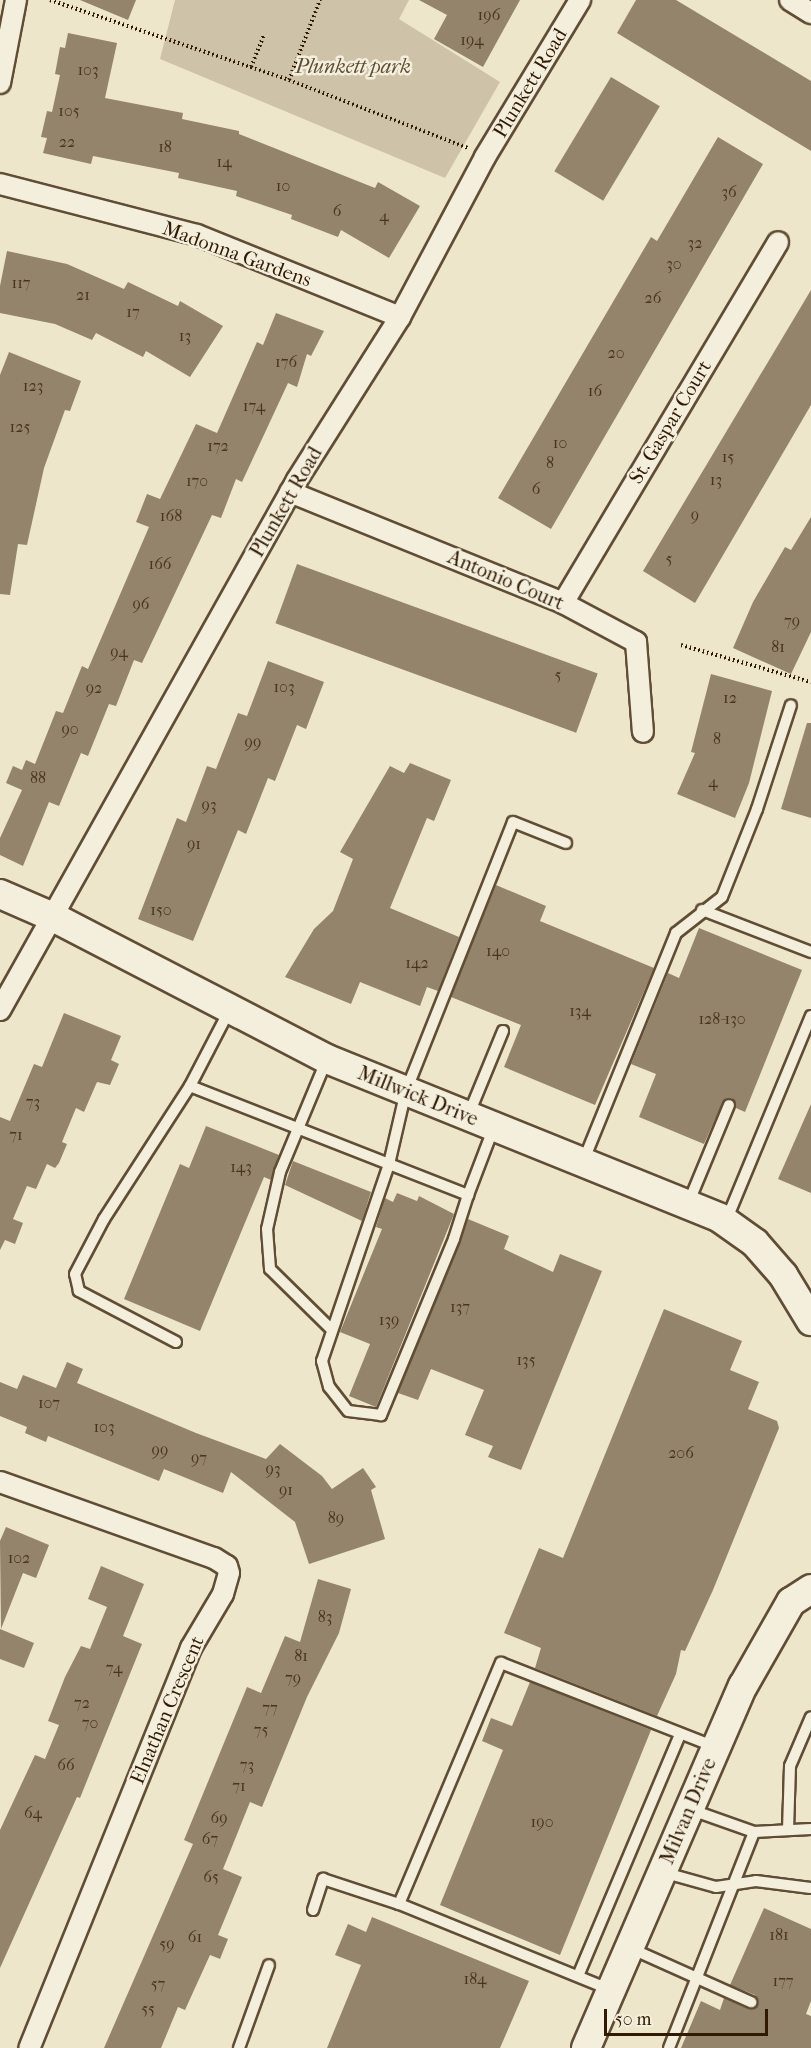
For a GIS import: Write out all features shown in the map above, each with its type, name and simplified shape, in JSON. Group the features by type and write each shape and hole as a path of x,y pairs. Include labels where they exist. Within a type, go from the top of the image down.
{"street":[{"path":"0,83 16,0"},
{"name":"Plunkett Road","path":"0,1010 290,492 400,317 485,157 580,0"},
{"path":"790,0 811,13"},
{"name":"Madonna Gardens","path":"0,184 197,235 400,317"},
{"name":"St. Gaspar Court","path":"563,603 777,242"},
{"name":"Antonio Court","path":"290,492 563,603 636,642 643,732"},
{"name":"Millwick Drive","path":"0,894 53,917 229,1011 327,1059 726,1221 755,1243 783,1275 811,1321"},
{"name":"Elnathan Crescent","path":"0,1482 214,1558 227,1566 229,1573 223,1593 191,1648 28,2048"},
{"name":"Milvan Drive","path":"586,2048 715,1747 774,1627 791,1602 811,1589"}],"lane":[{"path":"583,1162 676,933 702,910 722,897 758,809 791,705"},
{"path":"495,1126 468,1194 454,1239 381,1415 348,1412 329,1387 322,1361 389,1164 406,1091 513,822 566,843"},
{"path":"702,910 811,952"},
{"path":"176,1342 79,1291 75,1274 104,1219 190,1086 229,1011"},
{"path":"726,1221 811,1016"},
{"path":"468,1116 503,1031"},
{"path":"327,1059 280,1172 267,1229 270,1269 332,1330"},
{"path":"190,1086 468,1194"},
{"path":"688,1204 729,1105"},
{"path":"399,1904 501,1663 715,1747"},
{"path":"788,1830 790,1766 811,1717"},
{"path":"578,1976 680,1734"},
{"path":"689,1809 754,1832 811,1829"},
{"path":"669,2048 736,1885 754,1832"},
{"path":"662,1872 716,1887 756,1881 811,1888"},
{"path":"313,1910 323,1879 399,1904 611,1990"},
{"path":"630,1948 751,2002"},
{"path":"239,2048 269,1965"}],"path":[{"path":"51,0 289,80 453,140 485,157"},
{"path":"289,80 320,0"},
{"path":"251,67 264,34"},
{"path":"681,645 811,682"}],"green space":[{"name":"Plunkett park","path":"175,0 409,0 399,19 500,82 445,178 160,59"}],"building":[{"path":"80,0 136,0 128,20"},
{"path":"419,0 520,0 483,67 434,39 447,15"},
{"path":"636,0 676,0 811,81 811,151 617,33"},
{"path":"68,33 117,43 105,98 183,113 182,119 239,131 239,134 375,188 378,182 420,206 389,258 341,230 338,237 291,219 292,215 236,196 237,191 178,178 179,173 93,156 91,164 43,153 47,138 41,137 47,111 52,112 60,75 55,74 60,47 65,48"},
{"path":"611,77 660,106 603,201 554,171"},
{"path":"718,137 763,164 551,529 498,498 651,237 657,241"},
{"path":"7,251 67,264 124,289 128,282 178,306 180,301 223,326 190,377 146,351 143,357 96,333 92,340 55,324 0,313 0,286"},
{"path":"811,290 811,405 695,603 643,571"},
{"path":"276,313 324,331 311,356 307,354 297,387 288,383 242,482 236,479 221,518 212,515 142,663 134,660 116,706 109,704 88,756 81,753 59,806 49,802 23,866 0,855 0,838 22,790 6,783 13,766 22,770 26,760 35,764 56,711 63,713 82,666 88,669 149,527 136,522 147,494 160,499 196,424 217,433 257,342 263,345"},
{"path":"9,352 81,381 70,411 65,410 44,468 27,545 18,544 10,595 0,594 0,375"},
{"path":"811,517 811,632 791,674 733,648 753,602 785,547 791,550"},
{"path":"297,564 598,673 576,733 275,623"},
{"path":"268,661 324,682 306,729 297,725 275,781 268,778 246,834 238,830 193,941 138,919 177,818 186,822 207,766 216,769 238,713 247,716"},
{"path":"711,674 772,691 749,783 735,818 677,794 695,753 691,752"},
{"path":"807,723 811,723 811,818 781,809"},
{"path":"410,763 451,780 434,821 427,818 390,908 459,937 438,991 427,987 420,1006 360,982 351,1004 285,977 314,929 333,911 353,859 340,852 390,766 404,773"},
{"path":"496,885 546,906 540,921 654,968 595,1105 504,1067 521,1025 451,997"},
{"path":"699,928 802,970 745,1112 736,1108 732,1098 724,1099 704,1144 639,1117 656,1074 631,1064 668,973 679,978"},
{"path":"64,1013 121,1036 111,1060 119,1064 110,1085 97,1082 84,1112 76,1108 62,1142 67,1144 59,1163 55,1168 47,1164 36,1189 27,1186 13,1219 23,1223 15,1244 5,1240 0,1250 0,1117 10,1121 34,1064 42,1067"},
{"path":"811,1104 811,1193 778,1179"},
{"path":"206,1126 279,1155 271,1180 264,1177 200,1331 124,1299 180,1164 189,1168"},
{"path":"293,1161 371,1192 362,1221 285,1185"},
{"path":"397,1193 417,1201 419,1196 454,1214 376,1407 349,1396 370,1344 340,1332 382,1229 376,1227 385,1198 393,1202"},
{"path":"468,1219 509,1236 504,1249 553,1272 560,1254 602,1271 521,1470 488,1457 493,1446 465,1435 484,1390 431,1369 418,1400 398,1393"},
{"path":"664,1309 742,1341 730,1370 759,1382 748,1409 777,1421 779,1428 713,1590 685,1651 681,1650 676,1674 657,1716 535,1668 541,1648 504,1633 539,1548 563,1558"},
{"path":"67,1362 83,1369 77,1383 196,1433 266,1459 280,1444 322,1476 332,1489 363,1468 376,1487 371,1490 385,1539 309,1564 295,1522 231,1472 223,1493 164,1469 159,1481 48,1436 46,1442 25,1433 27,1427 0,1416 0,1382 17,1389 23,1375 56,1388"},
{"path":"6,1527 49,1545 36,1578 23,1573 1,1629 0,1541"},
{"path":"101,1566 144,1584 123,1636 142,1644 80,1798 77,1797 0,1968 0,1830 35,1755 45,1759 59,1725 48,1721 65,1677 81,1646 90,1649 107,1607 88,1599"},
{"path":"318,1579 351,1589 339,1633 307,1697 262,1807 250,1802 223,1869 242,1877 218,1935 228,1939 220,1959 210,1955 185,2010 178,2007 161,2048 104,2048 193,1844 184,1840 247,1687 261,1693 285,1636 300,1642"},
{"path":"0,1629 34,1643 24,1668 0,1659"},
{"path":"530,1682 651,1730 560,1955 440,1905 503,1750 482,1741 491,1718 512,1726"},
{"path":"764,1908 811,1929 811,2001 806,2014 811,2016 811,2048 681,2048 701,2001 720,2010 724,1998 748,2009 758,2006 755,1995 730,1985"},
{"path":"372,1917 529,1981 500,2048 327,2048 361,1965 335,1955 348,1924 366,1932"}]}
